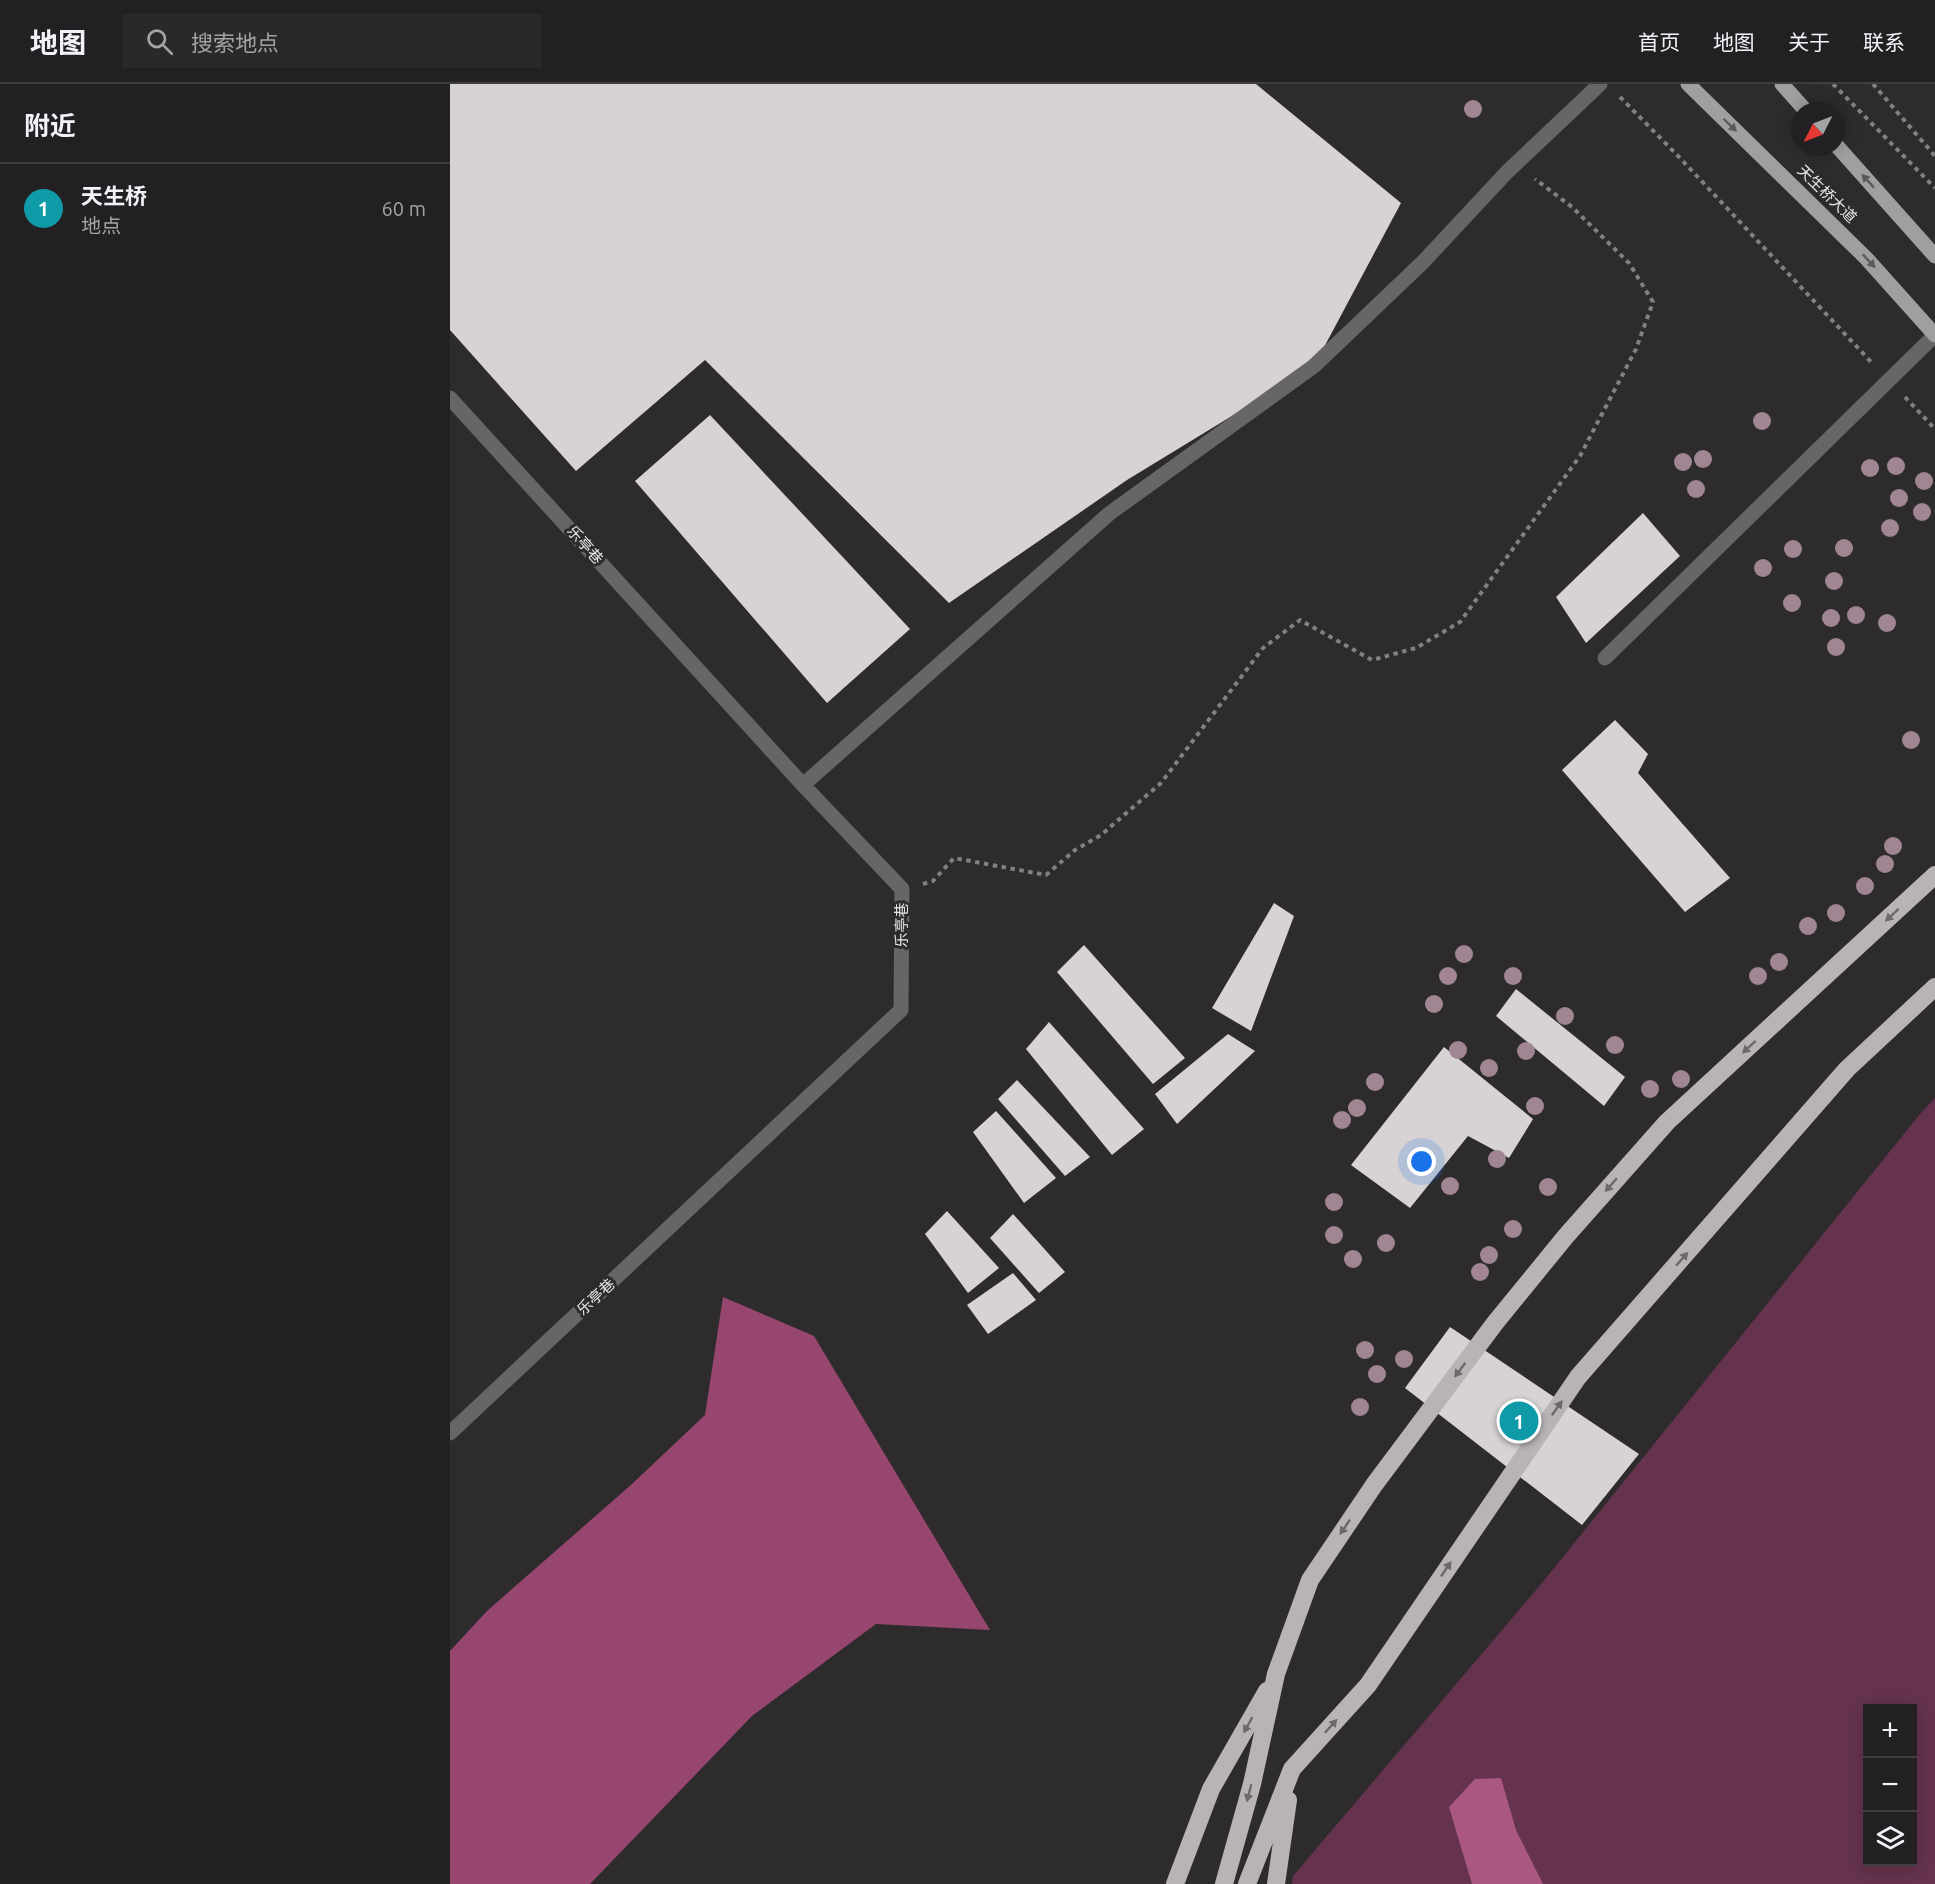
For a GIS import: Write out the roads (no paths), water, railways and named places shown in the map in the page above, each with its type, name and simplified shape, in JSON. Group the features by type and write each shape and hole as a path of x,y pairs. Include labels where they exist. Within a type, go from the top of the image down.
{"highway":[{"path":"1224,1884 1252,1784 1276,1674 1310,1580 1374,1485 1495,1323 1566,1236 1667,1122 1935,875"},
{"path":"1247,1884 1292,1769 1368,1685 1578,1377 1847,1070 1935,987"},
{"path":"1175,1884 1211,1789 1276,1674"},
{"path":"1276,1884 1292,1769"}],"main road":[{"name":"天生桥大道","path":"1688,84 1866,258 1935,335"},
{"path":"1782,84 1798,102"},
{"path":"1845,155 1935,256"}],"street":[{"path":"803,784 1110,513 1314,366 1424,262 1519,161 1600,84"},
{"path":"1605,658 1935,335"},
{"name":"乐亭巷","path":"450,398 902,889 902,1010 450,1433"}],"place":[{"name":"天生桥","path":"1519,1421"}]}
